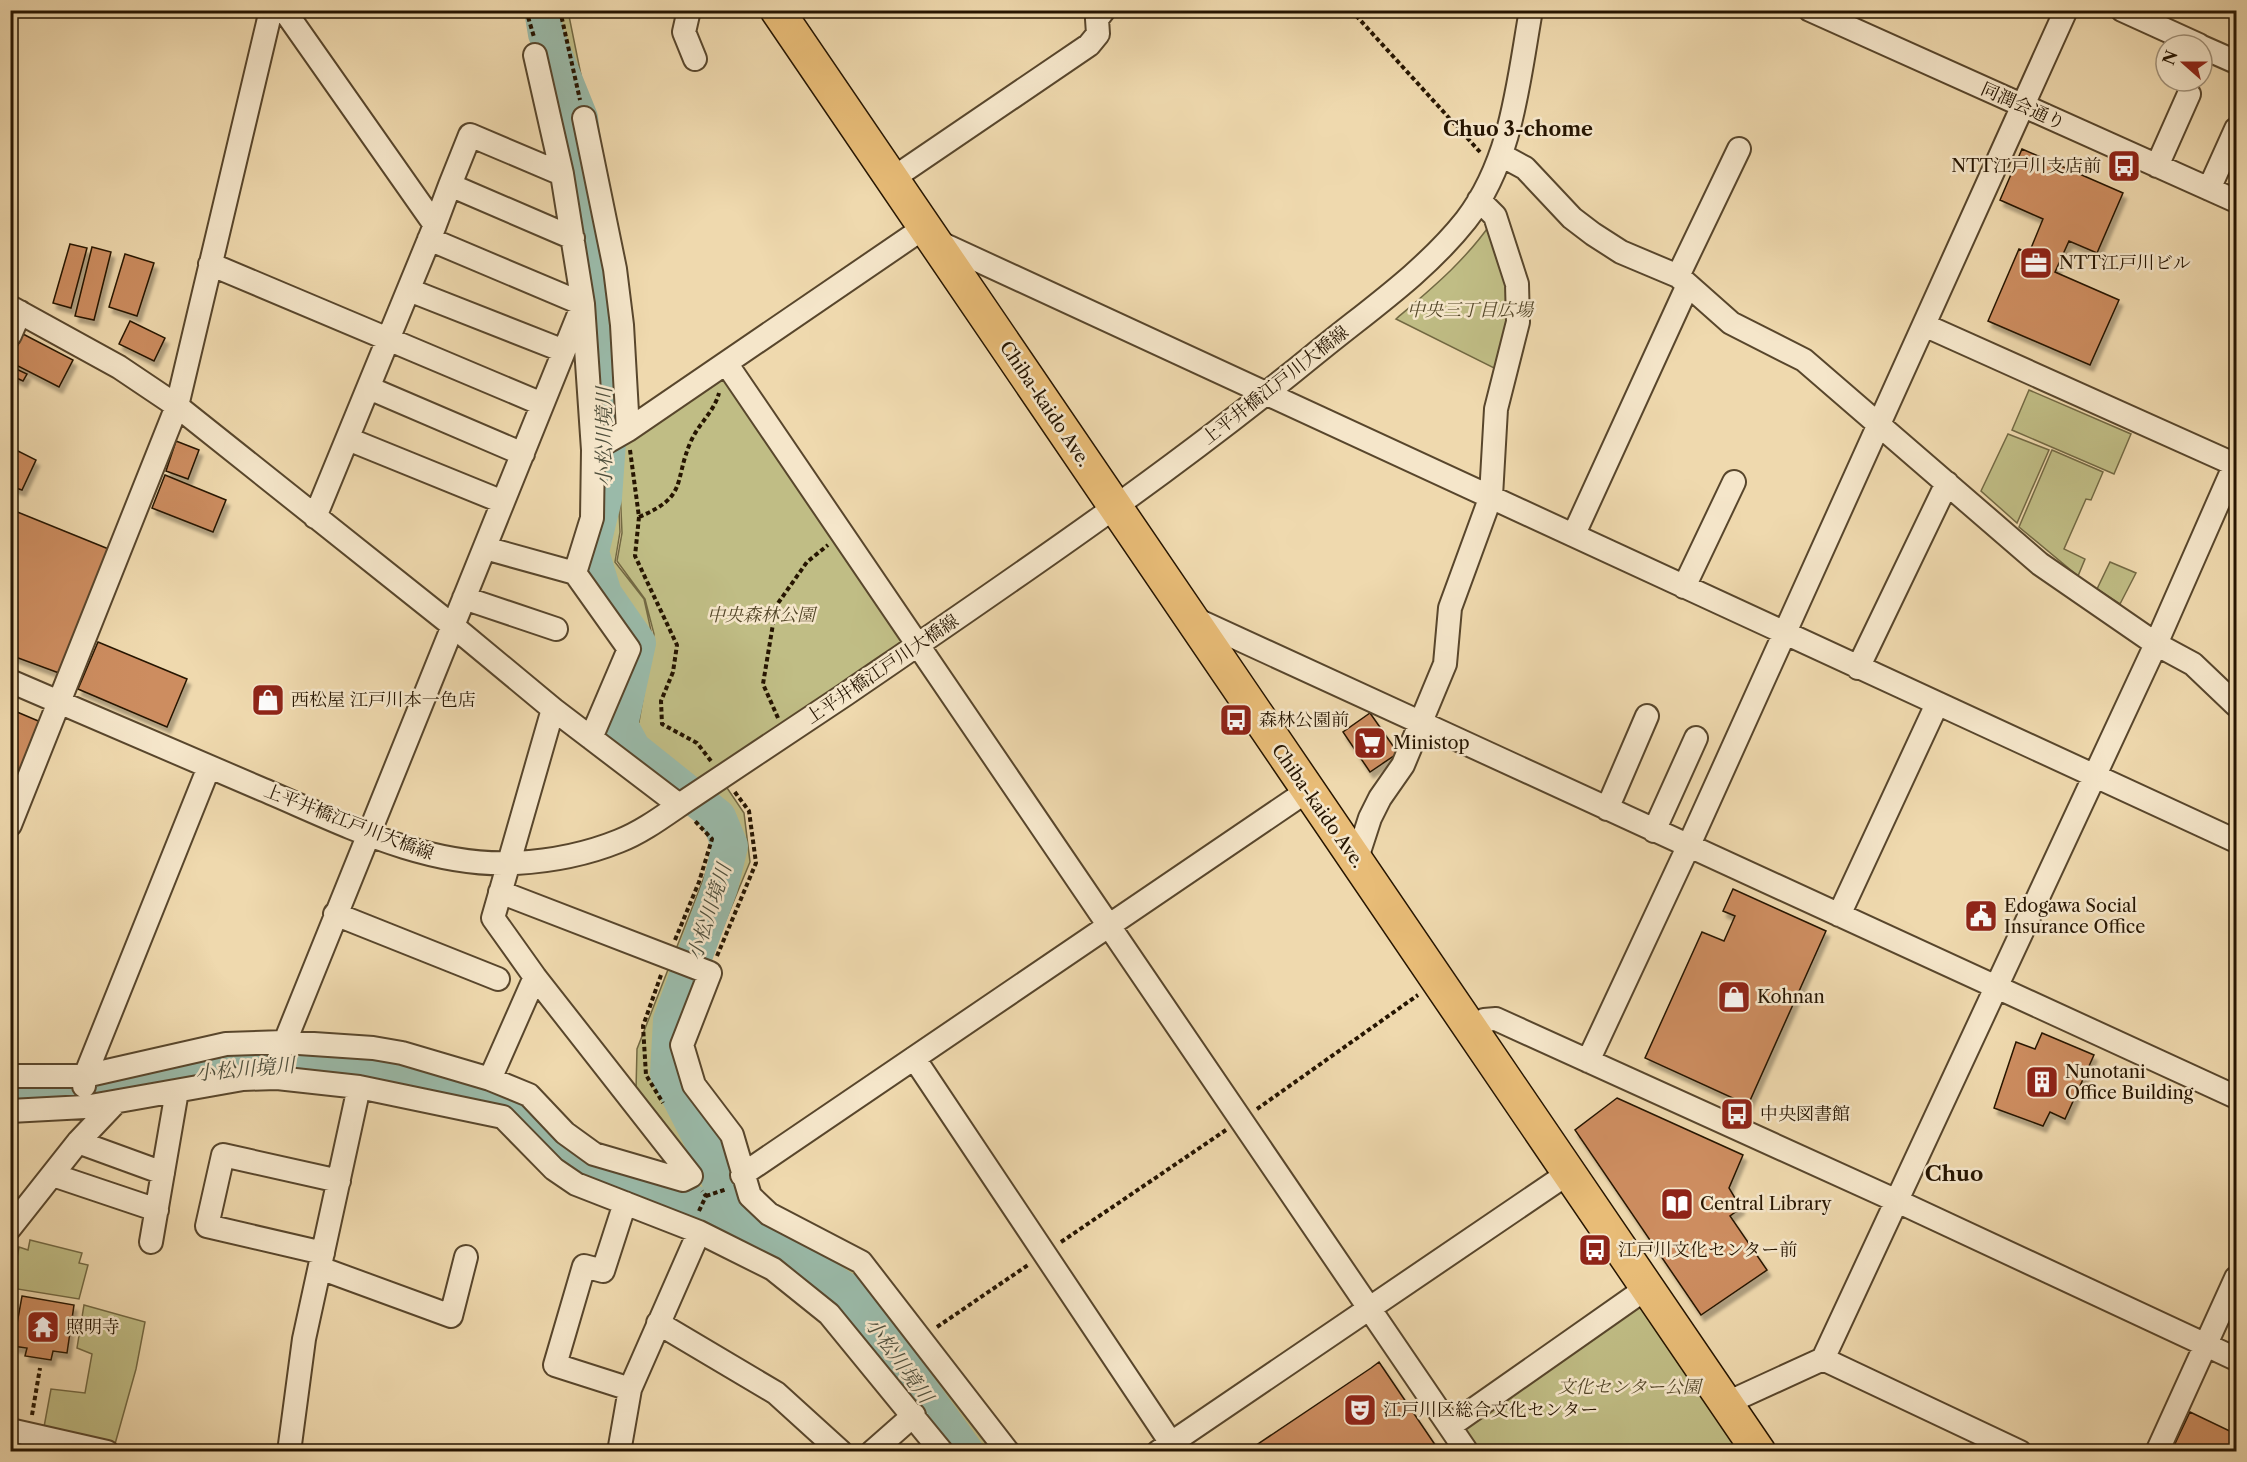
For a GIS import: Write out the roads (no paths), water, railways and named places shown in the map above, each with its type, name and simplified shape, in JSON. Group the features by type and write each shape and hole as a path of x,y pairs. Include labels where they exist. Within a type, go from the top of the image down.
{"highway":[{"name":"Chiba-kaido Ave.","path":"784,14 1186,615 1439,980 1759,1452"}],"street":[{"path":"10,825 177,406 271,10"},
{"path":"285,10 432,232 583,304"},
{"path":"689,10 684,32 695,59"},
{"path":"892,178 1089,45 1098,34 1097,19 1104,10"},
{"name":"上平井橋江戸川大橋線","path":"10,681 209,767 402,846 452,860 509,863 573,855 623,840 786,735 1115,509 1266,394 1413,275 1441,249 1479,200 1498,162 1511,126 1531,10"},
{"name":"同潤会通り","path":"1810,10 2236,201"},
{"path":"1588,1061 1688,847 2066,10"},
{"path":"2122,10 2172,33"},
{"path":"2214,52 2236,62"},
{"path":"535,55 562,174 573,238 583,304 598,448 592,518 575,573"},
{"path":"2157,166 2189,94"},
{"path":"584,118 615,269 622,325 625,432"},
{"path":"2209,189 2236,129"},
{"path":"315,517 390,340 470,135 562,174"},
{"path":"1574,534 1682,282 1683,270 1739,149"},
{"path":"1498,162 1525,168 1572,218 1593,234 1621,252 1682,282 1731,323 1804,360 2040,564 2156,644 2193,664 2236,705"},
{"path":"450,185 573,238"},
{"path":"1356,861 1370,818 1380,798 1403,765 1445,664 1450,608 1491,496 1496,410 1518,322 1517,284 1496,216 1479,200"},
{"path":"598,448 726,363 931,234 1266,394 2236,841"},
{"path":"210,264 543,404"},
{"path":"409,290 564,351"},
{"path":"277,1078 282,1048 583,304"},
{"path":"10,335 15,310 119,367 177,406 453,626 553,710 591,738 688,799"},
{"path":"1727,1403 1823,1359 2156,644 2236,464 1924,325"},
{"path":"726,363 1108,927 1243,1119 1467,1452"},
{"path":"369,388 523,454"},
{"path":"348,439 503,502"},
{"path":"1684,587 1734,482"},
{"path":"1858,668 1947,483"},
{"path":"484,548 575,573 629,649 591,738"},
{"path":"465,598 556,629"},
{"path":"1186,615 2236,1097"},
{"path":"1839,915 1937,704"},
{"path":"10,1076 85,1091 115,1103 243,1079 277,1078 359,1087 443,1085 490,1079 529,1095 565,1132 594,1154 684,1180 691,1176 535,977 493,918 553,710"},
{"path":"1607,809 1647,716"},
{"path":"1654,831 1695,738"},
{"path":"85,1091 209,767"},
{"path":"742,1175 1307,791"},
{"path":"500,892 704,971 682,1045 694,1084 732,1135 750,1196 769,1214 861,1262 1008,1452"},
{"path":"335,914 498,979"},
{"path":"490,1079 535,977"},
{"path":"1472,1029 1484,1020 1496,1019 1898,1201 2236,1359"},
{"path":"10,1111 85,1091 226,1044 282,1048 373,1048 402,1053 443,1085 503,1117 555,1169 576,1184 699,1232 773,1269 829,1314 942,1452"},
{"path":"914,1058 1044,1254 1164,1447 1570,1172"},
{"path":"289,1452 304,1339 359,1087"},
{"path":"151,1242 177,1091"},
{"path":"10,1228 78,1142 115,1103"},
{"path":"78,1142 162,1173"},
{"path":"339,1181 224,1155 207,1226 321,1261 451,1316 466,1257"},
{"path":"53,1175 157,1210"},
{"path":"625,1203 603,1271 584,1266 555,1365 630,1389"},
{"path":"619,1452 630,1389 699,1232"},
{"path":"2157,1452 2236,1278"},
{"path":"1450,1426 1648,1287"},
{"path":"658,1323 776,1393 841,1452"},
{"path":"1823,1359 2020,1452"},
{"path":"872,1452 914,1415"},
{"path":"20,1432 107,1452"}],"waterway":[{"name":"小松川境川","path":"542,10 546,34 580,118 598,262 608,442 604,498 591,552 604,594 638,643 620,725 633,749 718,817 730,846 720,887 671,1020 668,1074 712,1160 733,1218"},
{"name":"小松川境川","path":"10,1092 301,1062 515,1108 550,1130 600,1176 671,1195 733,1218 851,1294 966,1452"}],"place":[{"name":"NTT江戸川支店前","path":"2124,166"},
{"name":"NTT江戸川ビル","path":"2036,263"},
{"name":"西松屋 江戸川本一色店","path":"268,700"},
{"name":"森林公園前","path":"1236,720"},
{"name":"Ministop","path":"1370,743"},
{"name":"Edogawa Social Insurance Office","path":"1981,916"},
{"name":"Kohnan","path":"1734,997"},
{"name":"Nunotani Office Building","path":"2042,1082"},
{"name":"中央図書館","path":"1737,1114"},
{"name":"Central Library","path":"1677,1204"},
{"name":"江戸川文化センター前","path":"1595,1250"},
{"name":"照明寺","path":"43,1327"},
{"name":"江戸川区総合文化センター","path":"1360,1410"}],"district":[{"name":"Chuo 3-chome","path":"1518,129"},
{"name":"Chuo","path":"1954,1174"}],"park label":[{"name":"中央三丁目広場","path":"1470,310"},
{"name":"中央森林公園","path":"761,615"},
{"name":"文化センター公園","path":"1629,1387"}]}
